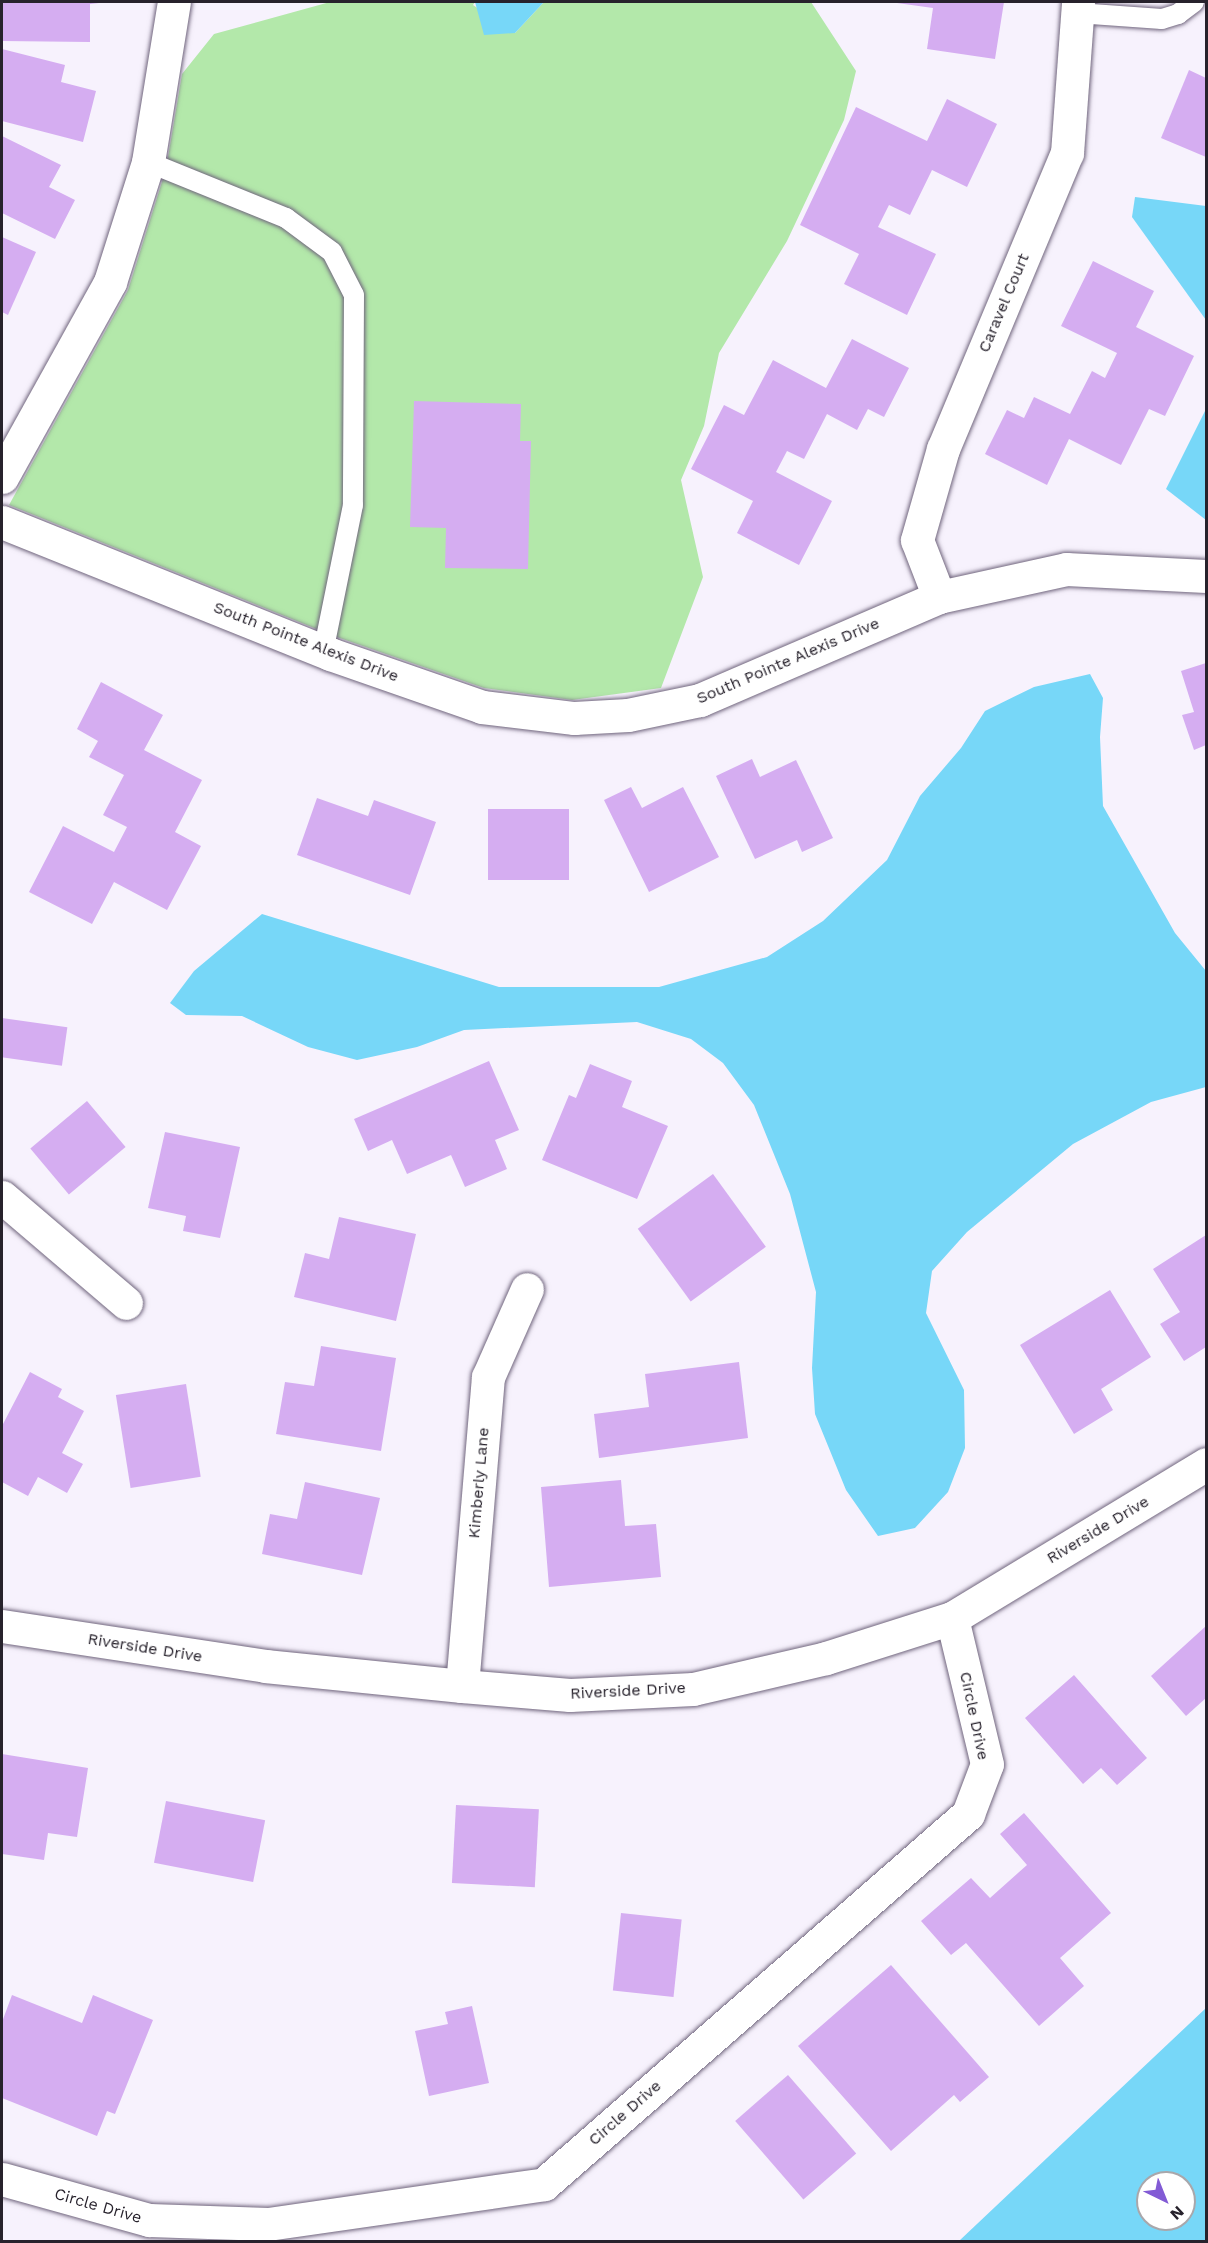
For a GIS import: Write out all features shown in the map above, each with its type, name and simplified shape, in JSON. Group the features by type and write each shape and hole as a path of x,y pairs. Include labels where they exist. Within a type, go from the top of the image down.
{"street":[{"path":"2,477 110,282 148,162 174,2"},
{"name":"Caravel Court","path":"939,597 917,540 942,449 1066,153 1078,7"},
{"name":"South Pointe Alexis Drive","path":"2,522 323,652 482,707 574,718 628,715 700,700 939,597 1066,569 1206,576"},
{"path":"2,1197 126,1303"},
{"name":"Kimberly Lane","path":"462,1686 488,1377 527,1289"},
{"name":"Riverside Drive","path":"2,1626 265,1666 462,1686 570,1695 693,1689 826,1658 951,1618 1206,1464"},
{"name":"Circle Drive","path":"2,2179 149,2220 268,2224 544,2184 968,1814 987,1764 951,1618"}],"lane":[{"path":"1078,7 1162,19 1178,14 1194,2"},
{"path":"148,162 286,218 332,252 354,295 353,506 323,652"}],"green space":[{"path":"330,2 475,2 473,5 515,33 544,2 811,2 856,71 844,120 787,241 719,353 704,426 681,480 703,577 661,688 572,700 484,688 334,636 9,505 128,290 166,169 182,74 214,34"}],"water":[{"path":"475,2 544,2 515,33 484,35"},
{"path":"1135,197 1206,206 1206,320 1132,217"},
{"path":"1206,409 1206,520 1166,489"},
{"path":"1090,674 1103,698 1100,737 1103,806 1175,933 1206,971 1206,1087 1151,1102 1073,1144 967,1232 932,1271 926,1313 964,1390 965,1448 948,1492 915,1528 878,1536 846,1490 815,1414 812,1368 816,1292 790,1194 754,1105 723,1063 691,1039 637,1022 464,1030 417,1047 357,1060 308,1047 242,1016 186,1015 170,1003 194,971 262,914 499,987 659,987 767,957 823,921 887,860 920,796 961,748 985,711 1034,687"},
{"path":"1206,2008 1206,2241 959,2241"}],"building":[{"path":"2,2 108,2 90,4 90,42 2,41"},
{"path":"1004,2 995,59 927,49 933,8 897,3"},
{"path":"2,49 65,65 61,82 96,91 83,142 2,121"},
{"path":"1189,70 1206,78 1206,157 1161,138"},
{"path":"947,99 997,124 967,187 932,170 910,215 889,205 878,227 936,254 907,315 844,284 859,254 800,225 856,107 927,141"},
{"path":"2,136 61,165 49,187 75,200 55,239 2,213"},
{"path":"2,237 36,252 8,315 2,312"},
{"path":"1093,261 1154,291 1136,327 1194,356 1165,416 1149,409 1121,465 1069,439 1047,485 985,454 1007,410 1024,418 1034,397 1070,414 1092,371 1105,378 1117,353 1061,326"},
{"path":"852,339 909,368 884,417 868,409 857,430 827,414 804,459 787,451 776,472 832,501 799,565 737,533 753,501 691,469 724,405 744,415 773,360 826,388"},
{"path":"414,401 521,404 520,441 531,441 528,569 445,568 446,528 410,527"},
{"path":"1206,663 1206,745 1194,750 1182,715 1194,712 1181,671"},
{"path":"101,682 163,715 144,750 202,780 175,832 201,846 167,910 114,882 92,924 29,892 63,826 114,852 127,827 103,815 124,775 89,757 98,741 77,729"},
{"path":"752,759 760,777 796,760 833,838 802,852 797,840 755,859 716,776"},
{"path":"631,787 642,808 683,787 719,857 649,892 604,800"},
{"path":"317,798 368,816 374,800 436,822 410,895 297,855"},
{"path":"488,809 569,809 569,880 488,880"},
{"path":"2,1018 67,1027 62,1066 2,1057"},
{"path":"489,1061 519,1130 495,1140 507,1169 465,1187 451,1155 407,1174 392,1140 368,1151 354,1119"},
{"path":"590,1064 632,1081 622,1107 668,1126 637,1199 542,1160 569,1095 576,1098"},
{"path":"87,1101 126,1147 69,1195 30,1149"},
{"path":"165,1132 240,1147 220,1238 183,1231 186,1216 148,1208"},
{"path":"713,1174 766,1247 691,1301 638,1229"},
{"path":"339,1217 416,1234 396,1321 294,1297 305,1253 329,1259"},
{"path":"1206,1235 1206,1347 1184,1361 1160,1324 1180,1312 1153,1269"},
{"path":"1110,1290 1151,1357 1101,1389 1113,1410 1074,1434 1020,1345"},
{"path":"321,1346 396,1358 381,1451 276,1434 285,1382 314,1386"},
{"path":"739,1362 748,1438 599,1458 594,1414 649,1407 645,1374"},
{"path":"30,1372 62,1389 58,1397 84,1411 62,1453 83,1464 67,1493 38,1477 28,1496 2,1482 2,1426"},
{"path":"186,1384 201,1477 131,1488 116,1395"},
{"path":"621,1480 625,1526 656,1524 661,1577 549,1587 541,1487"},
{"path":"305,1482 380,1498 362,1575 262,1554 270,1514 297,1519"},
{"path":"1206,1626 1206,1698 1186,1716 1151,1676"},
{"path":"1074,1675 1147,1758 1117,1785 1101,1768 1083,1784 1025,1718"},
{"path":"2,1754 88,1768 77,1837 48,1833 44,1860 2,1854"},
{"path":"166,1801 265,1820 253,1882 154,1863"},
{"path":"456,1805 539,1809 535,1887 452,1883"},
{"path":"1024,1813 1111,1913 1060,1958 1084,1986 1039,2026 966,1943 951,1955 921,1921 971,1878 990,1898 1027,1865 1000,1834"},
{"path":"621,1913 682,1919 674,1997 613,1991"},
{"path":"891,1965 989,2077 960,2102 954,2095 891,2151 798,2046"},
{"path":"12,1995 82,2023 93,1995 153,2020 115,2114 107,2111 97,2136 2,2098 2,2022"},
{"path":"472,2006 489,2083 429,2096 415,2031 448,2024 445,2012"},
{"path":"788,2075 856,2153 803,2199 735,2121"}]}
